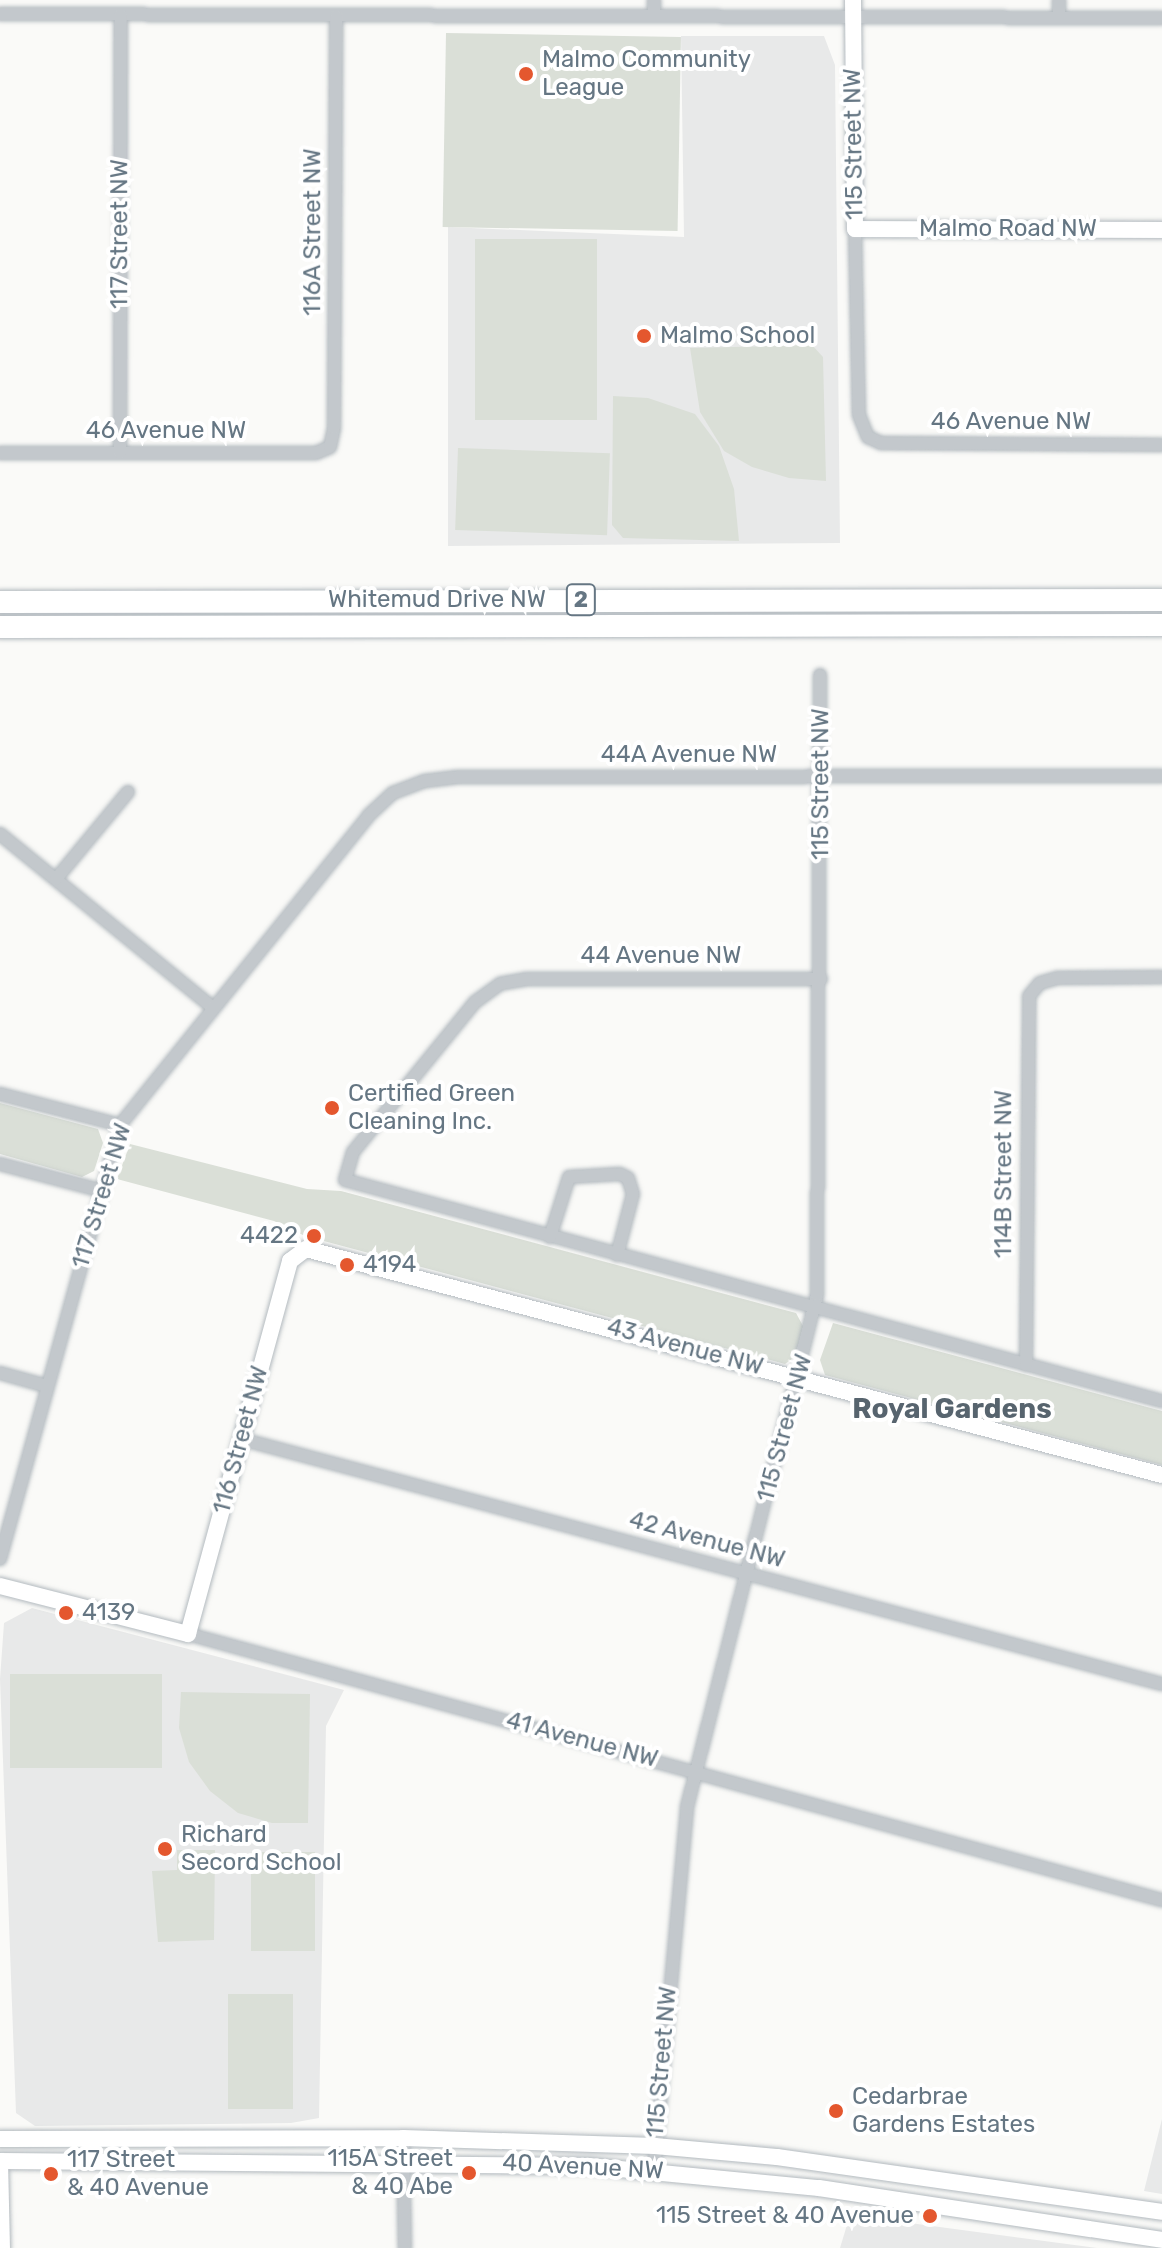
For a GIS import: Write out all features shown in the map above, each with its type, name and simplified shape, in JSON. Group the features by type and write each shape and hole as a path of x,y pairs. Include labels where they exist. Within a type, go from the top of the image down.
{"highway":[{"name":"Whitemud Drive NW","path":"0,602 1162,600"},
{"name":"Whitemud Drive NW","path":"0,627 1162,625"}],"street":[{"path":"456,0 456,16"},
{"path":"654,0 654,16"},
{"path":"1059,0 1059,18"},
{"path":"0,14 654,16 853,9 1059,18 1162,18"},
{"name":"115 Street NW","path":"853,9 855,229 863,432"},
{"name":"117 Street NW","path":"120,453 121,15"},
{"name":"116A Street NW","path":"330,447 334,428 336,16"},
{"name":"Malmo Road NW","path":"855,229 1162,230"},
{"name":"46 Avenue NW","path":"863,432 881,443 1162,445"},
{"name":"46 Avenue NW","path":"0,453 316,453 330,447"},
{"name":"115 Street NW","path":"654,2171 681,1842 694,1771 816,1309 821,1227 820,675"},
{"name":"44A Avenue NW","path":"408,785 458,777 1162,776"},
{"name":"117 Street NW","path":"0,1559 99,1190 120,1125 368,816 408,785"},
{"path":"56,879 128,792"},
{"path":"0,834 213,1008"},
{"name":"114B Street NW","path":"1026,1365 1026,1009 1035,986 1057,978 1162,977"},
{"name":"44 Avenue NW","path":"550,1237 345,1180 353,1152 475,1002 500,984 527,979 821,979"},
{"path":"0,1088 5,1096 120,1125"},
{"path":"0,1164 99,1190"},
{"path":"617,1255 633,1194 628,1178 620,1174 569,1177 550,1237 816,1309 1162,1401"},
{"name":"43 Avenue NW","path":"300,1251 323,1250 1162,1475"},
{"name":"116 Street NW","path":"188,1634 290,1261 300,1251"},
{"path":"0,1373 47,1386"},
{"name":"42 Avenue NW","path":"241,1439 1162,1684"},
{"name":"41 Avenue NW","path":"0,1586 188,1634 1162,1900"},
{"path":"403,2138 405,2248"},
{"name":"40 Avenue NW","path":"0,2139 403,2138 655,2146 777,2157 1162,2212"},
{"path":"0,2161 2,2248"},
{"name":"40 Avenue NW","path":"0,2161 404,2161 654,2171 819,2188 1162,2240"}],"shaded area":[{"path":"446,33 681,37 678,231 443,227"},
{"name":"Malmo School","path":"681,36 824,36 835,65 840,543 448,546 448,227 684,237"},
{"path":"475,239 597,239 597,420 475,420"},
{"path":"812,345 823,357 826,481 789,478 752,467 724,451 700,412 690,348"},
{"path":"613,396 648,398 695,414 719,446 734,489 739,541 623,538 612,525"},
{"path":"458,448 610,453 607,535 455,530"},
{"path":"0,1103 98,1129 103,1143 94,1171 82,1177 0,1154"},
{"path":"130,1144 307,1189 341,1191 796,1313 803,1326 795,1357 785,1364 305,1236 274,1221 117,1179"},
{"path":"833,1323 1162,1411 1162,1465 825,1375 820,1360"},
{"name":"Richard Secord School","path":"32,1608 344,1690 326,1726 319,2118 291,2123 35,2126 16,2113 0,1679 4,1623"},
{"path":"10,1674 162,1674 162,1768 10,1768"},
{"path":"181,1692 310,1694 308,1823 272,1823 238,1813 210,1791 189,1762 179,1728"},
{"path":"177,1850 215,1850 214,1940 158,1942 152,1871 177,1870"},
{"path":"251,1852 315,1852 315,1951 251,1951"},
{"path":"228,1994 293,1994 293,2109 228,2109"},
{"path":"1162,2119 1162,2194 1144,2191"},
{"path":"850,2215 1097,2248 840,2248"}],"place":[{"name":"Malmo Community League","path":"526,74"},
{"name":"Malmo School","path":"644,336"},
{"name":"Certified Green Cleaning Inc.","path":"332,1108"},
{"name":"4422","path":"314,1236"},
{"name":"4194","path":"347,1265"},
{"name":"4139","path":"66,1613"},
{"name":"Richard Secord School","path":"165,1849"},
{"name":"Cedarbrae Gardens Estates","path":"836,2111"},
{"name":"115A Street & 40 Abe","path":"469,2173"},
{"name":"117 Street & 40 Avenue","path":"51,2174"},
{"name":"115 Street & 40 Avenue","path":"930,2216"}],"district":[{"name":"Royal Gardens","path":"952,1409"}]}
